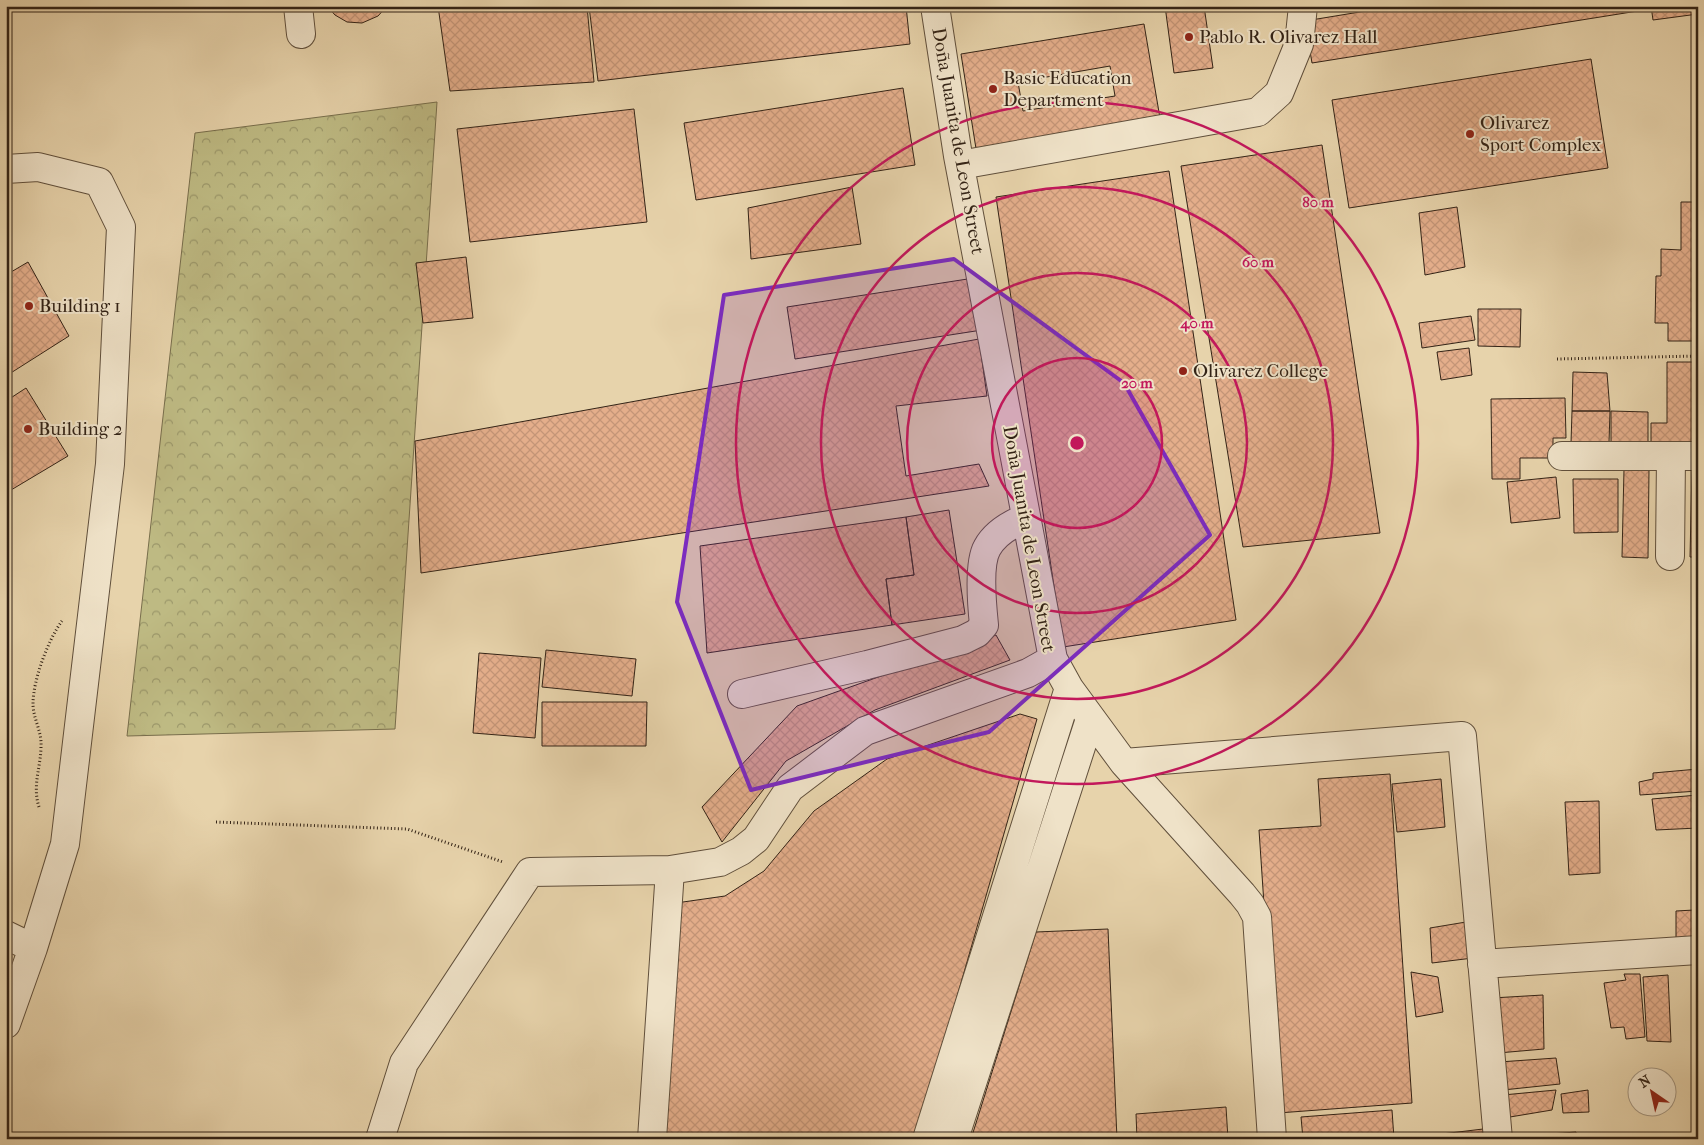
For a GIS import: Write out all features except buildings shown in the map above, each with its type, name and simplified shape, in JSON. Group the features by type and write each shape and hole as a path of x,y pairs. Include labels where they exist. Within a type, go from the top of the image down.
{"street":[{"path":"298,6 302,34"},
{"name":"Doña Juanita de Leon Street","path":"530,872 670,870 720,862 741,851 756,839 790,788 865,731 1028,673 1053,659 960,165 935,6"},
{"path":"960,165 1258,112 1276,96 1286,77 1299,44 1303,6"},
{"path":"6,169 38,167 98,182 122,227 110,464 66,834 34,948 6,1024"},
{"path":"1562,456 1698,456"},
{"path":"1670,556 1671,456"},
{"path":"742,694 867,666 963,640 977,633 984,625 983,568 986,549 998,534 1012,524 1026,518"},
{"path":"1053,659 1069,688 1090,719 1124,763 1242,894 1257,917 1272,1139"},
{"path":"927,1139 1069,688"},
{"path":"954,1139 1090,719"},
{"path":"1124,763 1462,736 1498,1139"},
{"path":"652,1139 670,870"},
{"path":"380,1139 404,1063 530,872"},
{"path":"6,935 34,948"},
{"path":"1482,964 1698,950"}],"path":[{"path":"1557,359 1698,356"},
{"path":"42,814 37,800 36,775 41,745 33,704 40,666 66,617"},
{"path":"216,822 407,829 530,872"}],"highlighted area":[{"path":"954,259 1124,383 1210,535 989,732 751,790 677,602 724,295"}],"green space":[{"path":"437,102 395,729 127,736 195,133"}],"place":[{"name":"Pablo R. Olivarez Hall","path":"1189,37"},
{"name":"Basic Education Department","path":"993,89"},
{"name":"Olivarez Sport Complex","path":"1470,134"},
{"name":"Building 1","path":"29,306"},
{"name":"Olivarez College","path":"1183,371"},
{"name":"Building 2","path":"28,429"}]}
